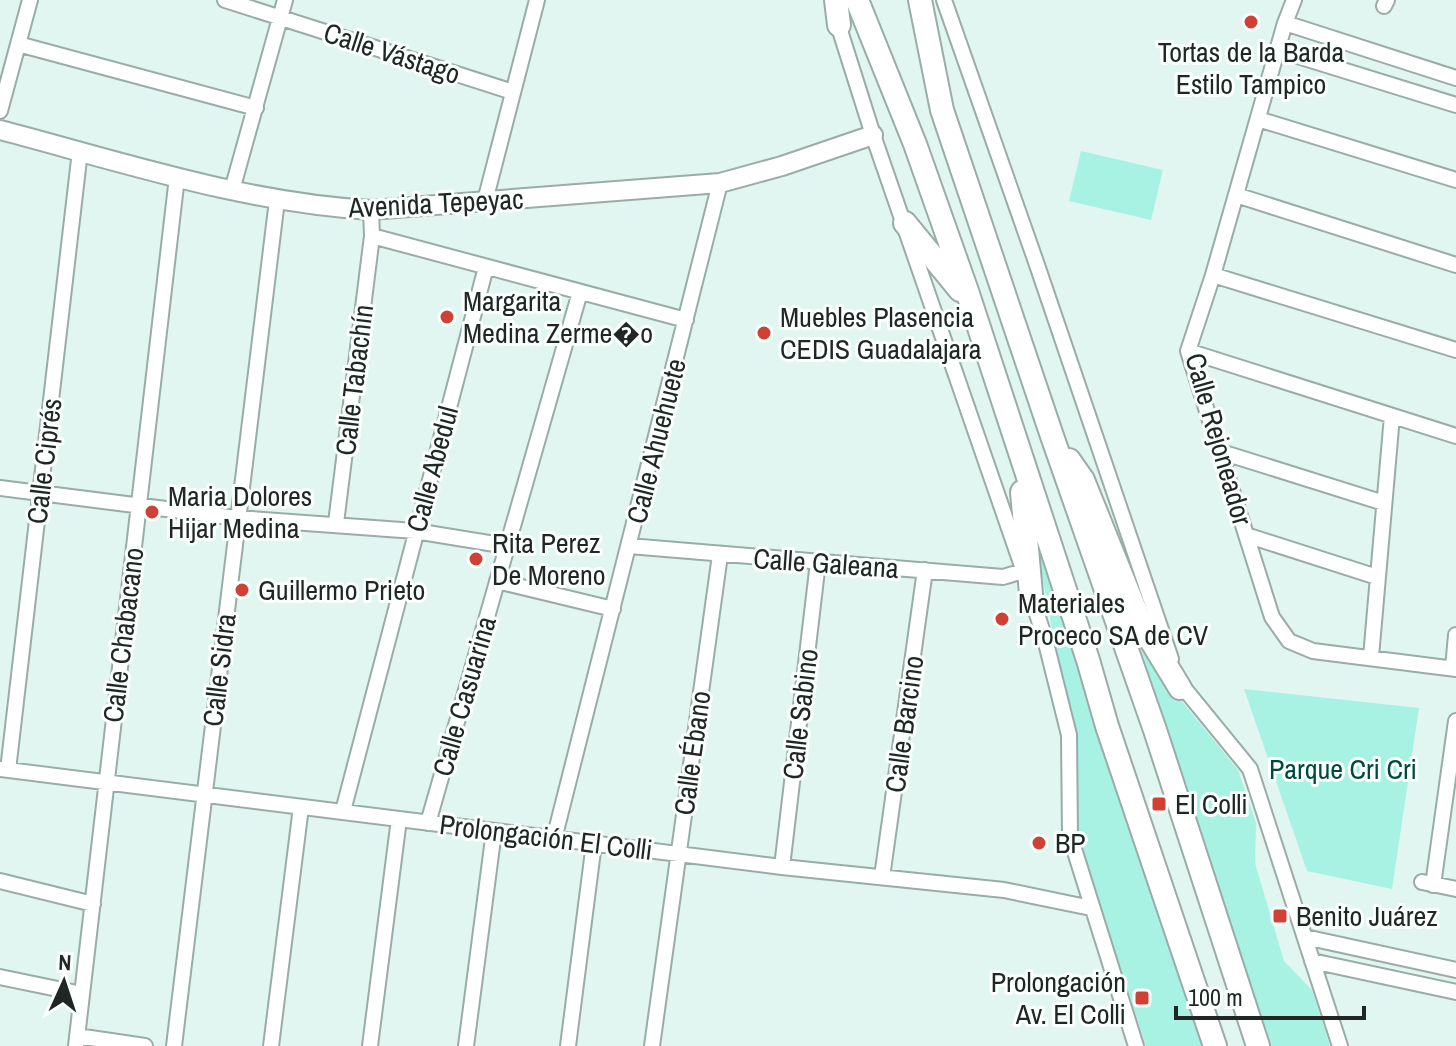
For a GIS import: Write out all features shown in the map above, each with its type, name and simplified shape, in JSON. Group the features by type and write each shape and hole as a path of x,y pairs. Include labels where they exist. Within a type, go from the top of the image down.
{"highway":[{"path":"833,0 839,25"},
{"path":"857,0 915,144 971,303 1215,1046"},
{"path":"920,0 942,110 1155,730 1258,1046"},
{"path":"905,223 971,303"},
{"path":"1052,436 1083,480 1141,624 1180,688"},
{"path":"1019,455 1031,594"}],"street":[{"path":"0,111 30,0"},
{"name":"Calle Vástago","path":"225,0 513,92"},
{"path":"232,190 285,0"},
{"path":"485,201 537,0"},
{"path":"944,0 1180,688 1250,769 1340,1046"},
{"name":"Calle Rejoneador","path":"1294,0 1188,351 1272,617 1289,641 1313,651 1454,668"},
{"path":"1285,23 1456,78"},
{"path":"839,25 873,135 1045,639 1069,735 1070,836 1136,1046"},
{"path":"18,44 256,108"},
{"path":"1278,50 1456,105"},
{"path":"1258,119 1456,180"},
{"name":"Avenida Tepeyac","path":"0,130 277,200 323,208 371,210 720,183 873,135"},
{"name":"Calle Ciprés","path":"4,769 41,492 80,151"},
{"name":"Calle Chabacano","path":"76,1041 177,177"},
{"name":"Calle Ahuehuete","path":"554,839 720,183"},
{"path":"1236,195 1456,265"},
{"name":"Calle Sidra","path":"174,1046 277,200"},
{"name":"Calle Tabachín","path":"336,523 372,236 371,210"},
{"path":"372,236 686,320"},
{"name":"Calle Abedul","path":"343,811 486,267"},
{"path":"1213,275 1456,350"},
{"name":"Calle Casuarina","path":"428,823 580,292"},
{"path":"1188,351 1456,436"},
{"path":"1371,657 1392,416"},
{"path":"1218,451 1384,503"},
{"path":"0,488 237,518 415,531 507,546"},
{"path":"1246,535 1377,577"},
{"name":"Calle Galeana","path":"629,546 1003,577 1023,571"},
{"name":"Calle Ébano","path":"652,1046 720,555"},
{"name":"Calle Sabino","path":"782,867 818,562"},
{"name":"Calle Barcino","path":"882,877 925,570"},
{"path":"497,581 613,609"},
{"path":"1454,668 1456,635"},
{"path":"1456,721 1454,757 1428,884 1456,889"},
{"name":"Prolongación El Colli","path":"4,769 782,867 1004,890 1091,908"},
{"path":"271,1046 301,807"},
{"path":"370,1046 399,819"},
{"path":"466,1046 494,831"},
{"path":"568,1046 594,843"},
{"path":"0,881 93,904"},
{"path":"1305,937 1456,970"},
{"path":"1312,961 1456,992"},
{"path":"0,977 82,994"},
{"path":"76,1041 145,1046"}],"green space":[{"path":"1081,151 1163,170 1151,220 1069,201"},
{"path":"1029,507 1206,1046 1146,1046 1077,834 1076,734 1056,650"},
{"path":"1136,634 1153,666 1238,770 1256,823 1255,863 1284,961 1312,990 1330,1046 1270,1046"},
{"name":"Parque Cri Cri","path":"1244,689 1419,708 1392,889 1307,871"}],"place":[{"name":"Tortas de la Barda Estilo Tampico","path":"1251,22"},
{"name":"Margarita Medina Zerme�o","path":"447,317"},
{"name":"Muebles Plasencia CEDIS Guadalajara","path":"764,333"},
{"name":"Maria Dolores Hijar Medina","path":"152,512"},
{"name":"Rita Perez De Moreno","path":"476,559"},
{"name":"Guillermo Prieto","path":"242,590"},
{"name":"Materiales Proceco SA de CV","path":"1002,619"},
{"name":"El Colli","path":"1159,804"},
{"name":"BP","path":"1039,843"},
{"name":"Benito Juárez","path":"1280,916"},
{"name":"Prolongación Av. El Colli","path":"1142,998"}]}
